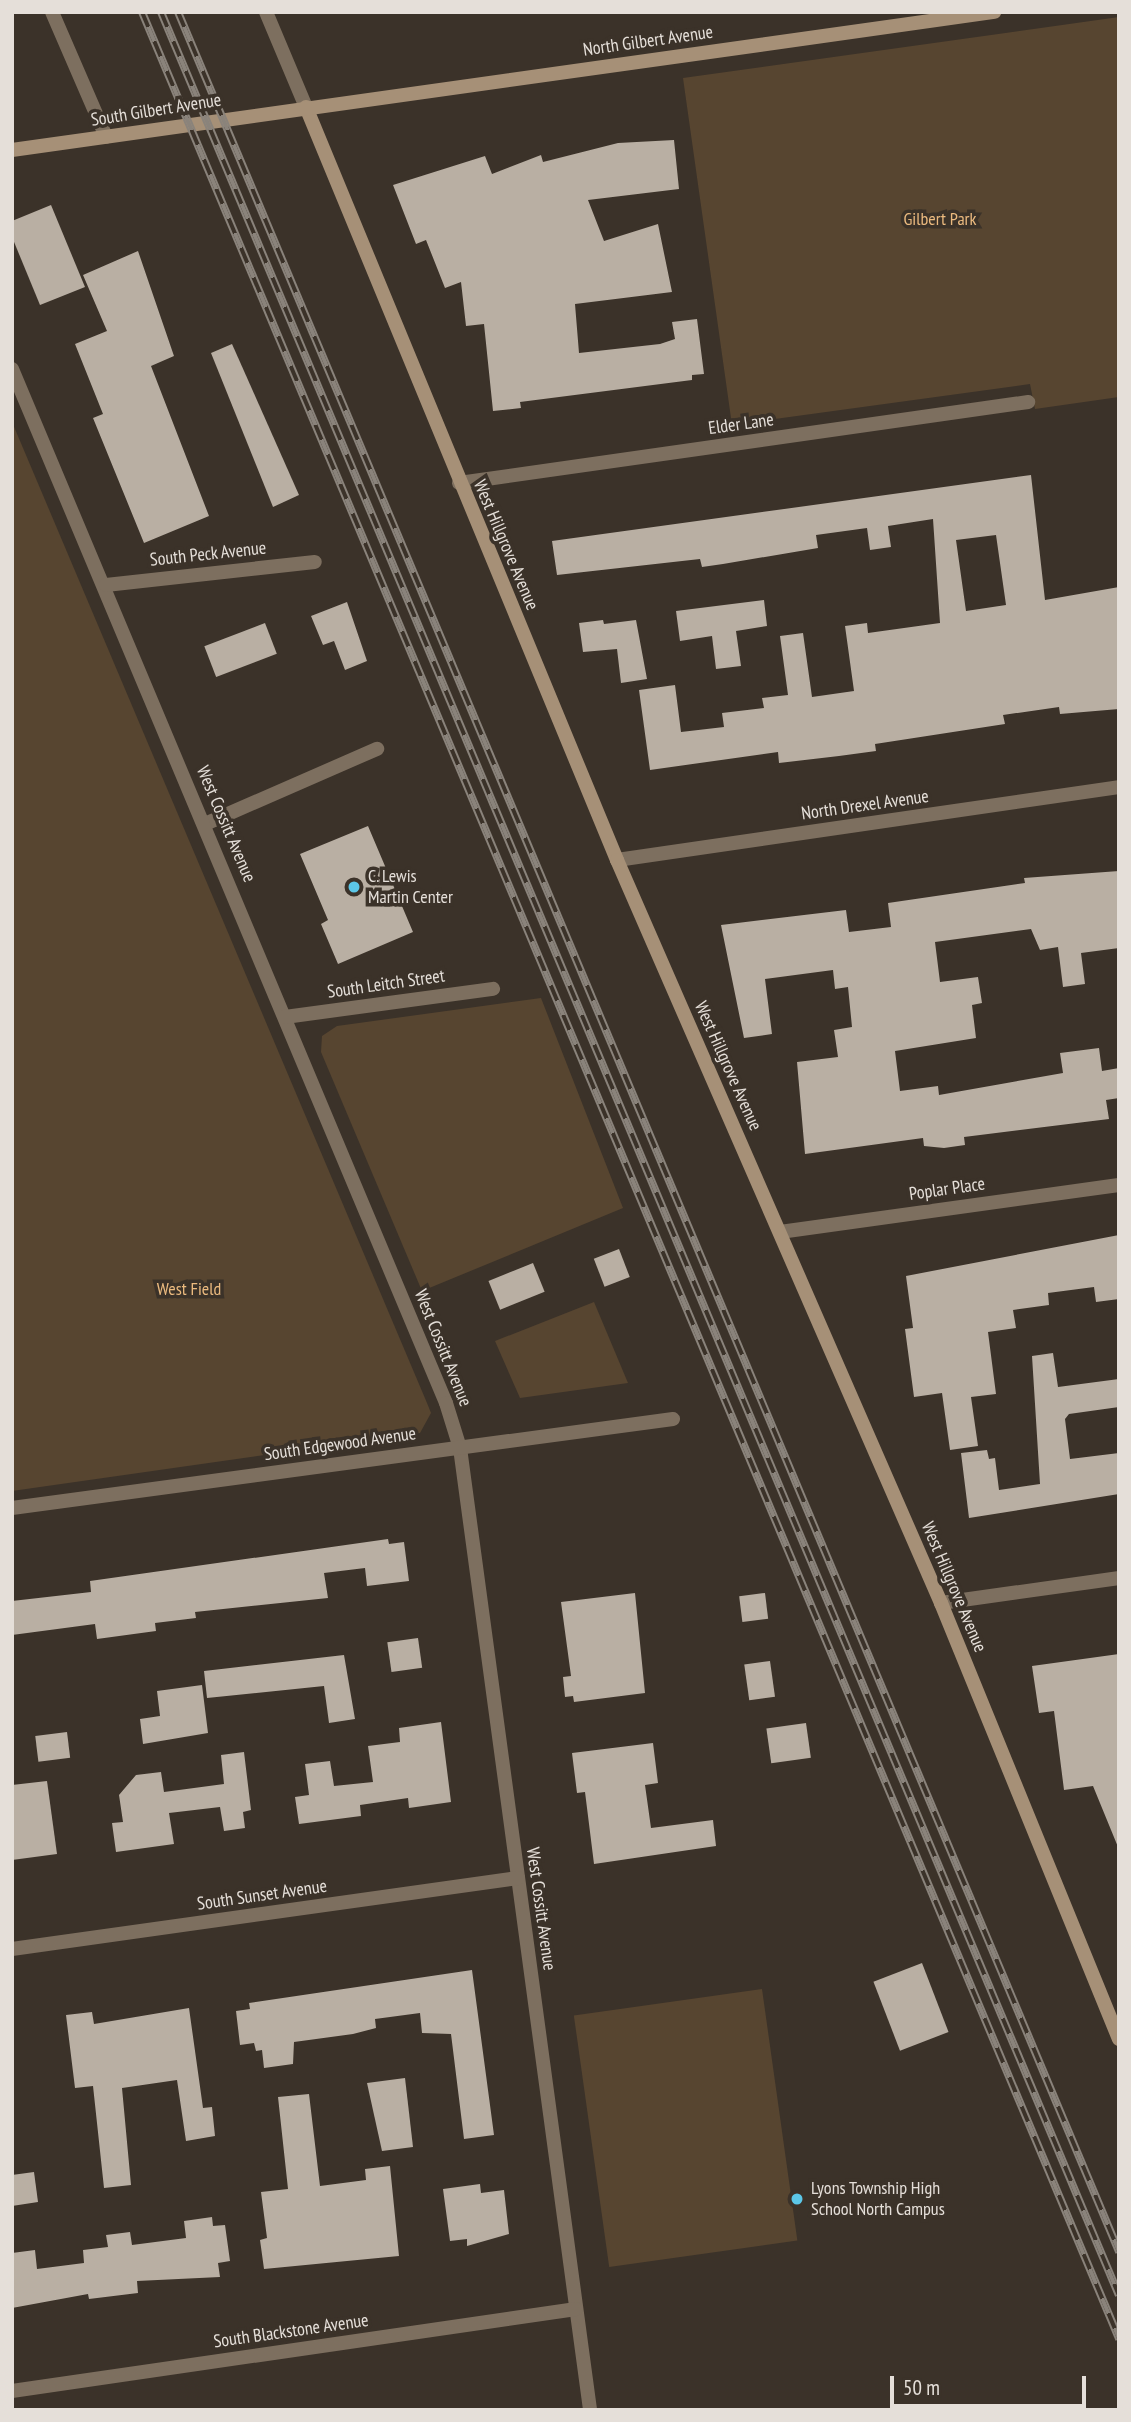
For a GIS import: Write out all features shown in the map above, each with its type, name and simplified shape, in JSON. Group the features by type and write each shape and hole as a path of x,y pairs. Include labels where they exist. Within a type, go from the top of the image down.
{"street":[{"path":"52,12 106,137"},
{"path":"266,12 306,107"},
{"name":"North Gilbert Avenue","path":"306,107 994,12"},
{"name":"South Gilbert Avenue","path":"12,150 306,107"},
{"name":"West Hillgrove Avenue","path":"306,107 459,483 617,860 941,1602 1119,2039"},
{"name":"West Cossitt Avenue","path":"12,369 106,585 460,1448 590,2410"},
{"name":"Elder Lane","path":"459,483 1028,402"},
{"name":"South Peck Avenue","path":"106,585 315,562"},
{"path":"205,824 377,749"},
{"name":"North Drexel Avenue","path":"617,860 1119,788"},
{"name":"South Leitch Street","path":"285,1017 493,989"},
{"name":"Poplar Place","path":"780,1232 1119,1185"},
{"name":"South Edgewood Avenue","path":"12,1508 673,1419"},
{"path":"941,1602 1119,1578"},
{"name":"South Sunset Avenue","path":"12,1950 518,1878"},
{"name":"South Blackstone Avenue","path":"12,2391 576,2309"}],"green space":[{"name":"Gilbert Park","path":"1119,17 1119,397 1035,409 1030,384 732,425 683,78"},
{"name":"West Field","path":"12,422 427,1403 431,1413 420,1433 12,1491"},
{"path":"541,998 623,1208 422,1291 321,1052 322,1036 337,1026"},
{"path":"594,1302 628,1383 520,1398 495,1341"},
{"path":"762,1989 797,2241 609,2267 574,2015"}],"building":[{"path":"674,140 679,189 588,200 604,241 658,224 672,292 575,304 579,353 660,344 675,339 672,322 697,319 704,374 692,375 692,380 520,402 521,408 493,411 484,324 466,326 461,282 445,288 426,240 416,244 393,185 485,156 492,174 541,155 543,162 618,143"},
{"path":"51,205 85,287 40,305 12,237 12,221"},
{"path":"138,251 174,356 151,366 209,516 144,543 93,418 103,414 75,344 107,331 83,275"},
{"path":"232,344 299,495 273,507 211,353"},
{"path":"1031,475 1045,600 1119,587 1119,709 1060,714 1059,707 1003,715 1005,724 875,744 876,751 839,756 779,763 778,752 650,770 639,690 675,685 681,732 724,727 722,713 764,708 762,698 788,695 780,636 803,633 812,697 854,691 845,626 867,623 868,633 940,623 933,519 888,526 891,547 870,550 867,528 816,535 818,548 702,567 700,559 557,575 552,541","holes":["996,535 1006,605 966,611 956,540"]},
{"path":"764,600 767,626 736,631 741,666 716,669 712,636 680,641 676,611"},
{"path":"347,602 367,661 345,670 334,641 323,645 311,616"},
{"path":"603,620 604,624 636,620 647,679 621,683 617,649 583,652 579,623"},
{"path":"265,623 277,654 216,677 204,646"},
{"name":"C. Lewis Martin Center","path":"368,826 413,932 338,964 321,924 328,920 300,854"},
{"path":"1119,871 1119,948 1081,953 1085,984 1063,987 1058,947 1040,950 1031,929 935,942 940,982 978,977 982,1003 972,1005 976,1038 895,1051 900,1091 938,1086 939,1095 1063,1073 1060,1053 1099,1048 1102,1071 1119,1068 1119,1098 1106,1100 1109,1119 964,1137 965,1145 944,1148 924,1146 923,1138 805,1154 797,1062 838,1057 834,1030 852,1027 848,987 835,989 833,970 765,979 772,1034 744,1038 721,925 846,910 849,932 891,927 888,903 1025,883 1024,878"},
{"path":"1119,1235 1119,1299 1096,1302 1094,1287 1048,1293 1049,1305 1013,1310 1016,1328 988,1332 996,1394 971,1397 978,1446 950,1450 942,1393 914,1397 905,1329 913,1328 906,1276"},
{"path":"619,1249 630,1277 605,1287 594,1259"},
{"path":"533,1263 545,1292 500,1310 488,1281"},
{"path":"1053,1353 1058,1387 1119,1379 1119,1407 1069,1414 1065,1419 1070,1459 1119,1453 1119,1494 969,1518 961,1453 987,1450 989,1459 995,1458 999,1490 1040,1484 1032,1356"},
{"path":"388,1539 389,1544 404,1542 409,1581 367,1586 365,1568 324,1573 328,1598 195,1612 196,1618 155,1623 156,1631 97,1639 95,1624 12,1635 12,1601 91,1592 90,1581"},
{"path":"635,1593 645,1693 574,1702 573,1696 565,1697 563,1677 571,1676 561,1602"},
{"path":"765,1593 768,1619 742,1622 739,1596"},
{"path":"418,1638 422,1668 391,1672 387,1642"},
{"path":"1119,1654 1118,1847 1093,1786 1064,1790 1054,1711 1039,1713 1032,1666"},
{"path":"344,1655 355,1719 329,1723 324,1686 207,1698 204,1671"},
{"path":"770,1661 775,1697 749,1700 744,1665"},
{"path":"202,1685 208,1733 143,1744 140,1719 160,1716 157,1691"},
{"path":"441,1722 451,1802 409,1808 408,1798 360,1805 361,1816 299,1824 295,1797 309,1795 305,1764 330,1761 334,1786 373,1782 368,1746 400,1742 399,1728"},
{"path":"806,1723 811,1758 771,1763 766,1729"},
{"path":"67,1732 70,1758 38,1762 35,1736"},
{"path":"653,1743 658,1783 645,1785 651,1828 713,1820 716,1846 594,1864 585,1792 577,1793 572,1753"},
{"path":"244,1752 251,1810 243,1812 245,1828 224,1831 220,1807 169,1813 174,1844 116,1852 112,1823 123,1822 119,1795 136,1775 161,1772 164,1792 224,1784 221,1755"},
{"path":"47,1781 57,1854 12,1860 12,1785"},
{"path":"922,1963 949,2032 900,2051 873,1982"},
{"path":"472,1970 494,2135 464,2139 451,2034 422,2033 420,2013 375,2019 376,2028 353,2034 294,2042 293,2064 264,2068 262,2050 256,2051 254,2043 240,2045 236,2011 250,2009 249,2003"},
{"path":"189,2008 203,2108 212,2107 215,2136 186,2141 177,2080 122,2088 131,2185 104,2188 93,2086 75,2088 66,2015 92,2012 94,2024"},
{"path":"405,2078 413,2147 382,2151 367,2083"},
{"path":"309,2094 320,2186 366,2180 365,2169 390,2166 399,2256 264,2269 260,2240 267,2238 261,2192 288,2189 278,2097"},
{"path":"34,2172 38,2202 12,2206 12,2175"},
{"path":"480,2184 481,2193 504,2190 509,2234 467,2246 467,2239 450,2241 443,2189"},
{"path":"212,2217 213,2226 225,2225 230,2261 218,2263 220,2277 137,2281 138,2293 89,2299 88,2294 12,2308 12,2253 35,2250 37,2269 84,2263 83,2250 108,2247 106,2235 130,2232 132,2245 186,2238 184,2221"}],"railway":[{"path":"142,12 1119,2339"},
{"path":"161,12 1119,2295"},
{"path":"178,12 1119,2252"}],"place":[{"name":"C. Lewis Martin Center","path":"354,887"},
{"name":"Lyons Township High School North Campus","path":"797,2199"}]}
